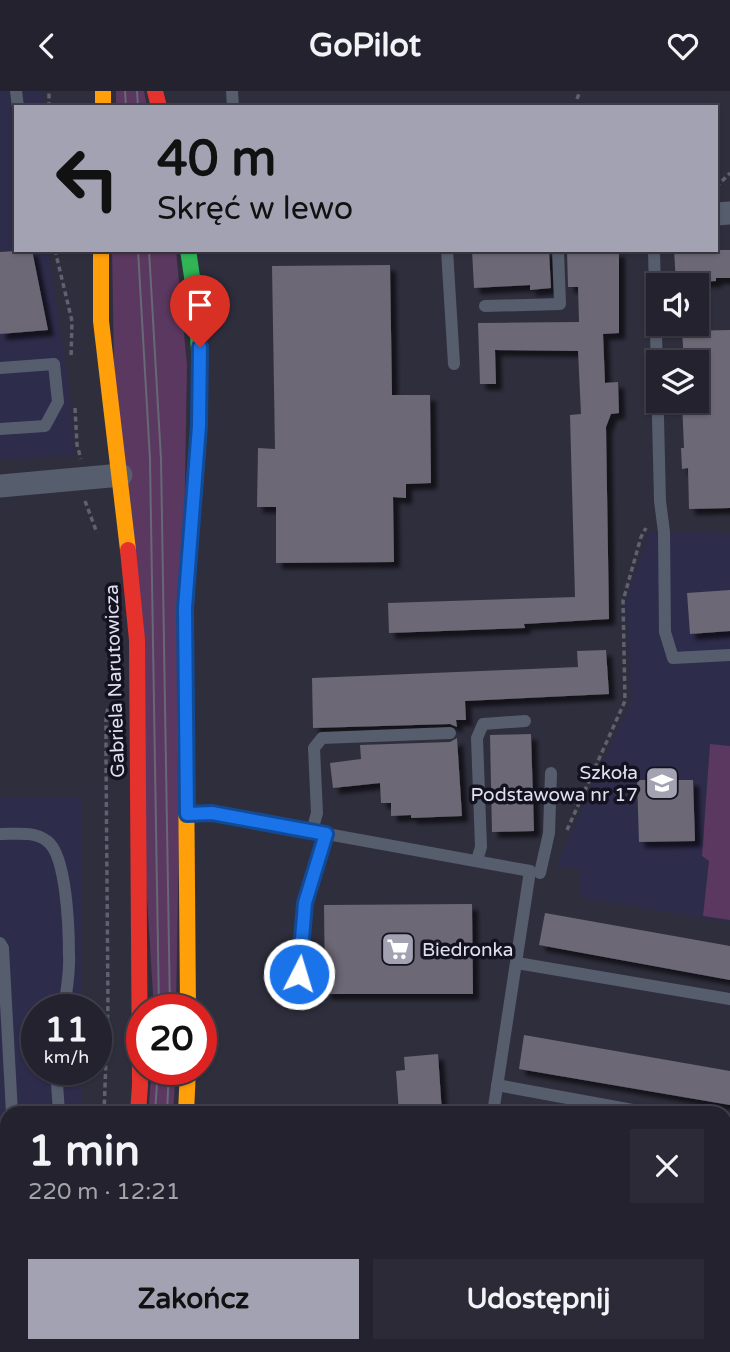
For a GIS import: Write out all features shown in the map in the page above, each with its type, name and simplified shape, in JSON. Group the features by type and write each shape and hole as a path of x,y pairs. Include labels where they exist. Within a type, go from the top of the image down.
{"street":[{"name":"Gabriela Narutowicza","path":"101,252 102,334 121,475 137,640 138,1106"},
{"path":"188,252 196,295 200,360 199,426 185,608 188,994"},
{"path":"0,486 82,470 121,475"},
{"path":"186,1106 187,1085"}],"lane":[{"path":"447,252 454,364"},
{"path":"485,306 560,304 558,252"},
{"path":"654,252 665,632 673,658 730,655"},
{"path":"0,368 54,364 58,402 45,425 0,429"},
{"path":"477,860 481,847 477,738 483,724 525,721"},
{"path":"312,831 317,813 314,748 322,739 450,733"},
{"path":"540,873 549,833 551,773"},
{"path":"187,814 212,813 530,871 494,1106"},
{"path":"0,834 32,834 48,841 58,855 64,890 69,957 66,994"},
{"path":"299,974 305,903 326,834"},
{"path":"0,943 3,948 12,1106"},
{"path":"517,963 730,999"},
{"path":"57,1085 59,1106"},
{"path":"497,1085 611,1106"}],"path":[{"path":"577,99 580,91"},
{"path":"55,252 72,321"},
{"path":"82,470 86,505 98,535"},
{"path":"563,839 625,701 623,601 641,537 660,502"},
{"path":"104,1106 108,1005 106,720 109,702"}],"shaded area":[{"path":"0,91 44,91 44,105 14,105 14,252 48,252 68,378 75,455 0,460"},
{"path":"116,91 144,91 147,105 116,105"},
{"path":"112,252 176,252 187,365 176,994 153,994 114,364"},
{"name":"Szkoła Podstawowa nr 17","path":"649,531 730,533 730,922 579,897 581,870 556,866 631,700 626,602"},
{"path":"710,744 730,746 730,920 703,916 709,861 702,856"},
{"path":"0,798 81,798 82,994 21,994 21,1085 82,1085 82,1106 0,1106"},
{"path":"151,1085 175,1085 173,1106 149,1106"}],"building":[{"path":"730,250 730,278 716,278 716,281 709,281 709,273 675,273 674,252"},
{"path":"0,252 32,252 48,330 0,334"},
{"path":"472,252 549,252 551,288 530,290 530,285 474,288"},
{"path":"567,252 619,252 619,333 603,334 605,383 618,382 619,413 611,414 606,427 609,619 524,624 525,628 389,633 388,603 575,597 570,415 581,414 578,351 495,350 496,384 480,384 478,323 579,322 578,287 568,287"},
{"path":"390,265 392,395 430,395 431,483 406,484 406,498 393,497 394,562 276,563 276,507 257,507 258,448 275,449 272,266"},
{"path":"709,330 730,330 730,508 689,509 688,468 682,469 683,413 709,413 709,350 683,350 682,336 709,336"},
{"path":"730,590 730,631 690,634 687,593"},
{"path":"606,650 609,694 465,701 466,720 456,720 457,727 450,724 313,728 312,678 578,667 577,651"},
{"path":"531,734 534,831 492,832 490,735"},
{"path":"457,738 462,816 391,816 391,803 381,803 380,783 333,788 330,763 361,759 360,745 450,742"},
{"path":"637,780 693,780 695,841 639,842"},
{"name":"Biedronka","path":"472,904 473,994 325,994 324,905"},
{"path":"545,913 730,946 730,980 539,945"},
{"path":"524,1035 730,1071 730,1105 519,1069"},
{"path":"438,1054 442,1106 398,1106 396,1071 405,1070 404,1057"}],"tram line":[{"path":"125,91 126,105"},
{"path":"137,91 138,105"},
{"path":"138,252 150,459 159,994"},
{"path":"149,252 161,459 170,994"},
{"path":"155,1106 157,1085"},
{"path":"167,1106 168,1085"}],"traffic: fast":[{"path":"185,639 200,404 198,338 188,252"}],"traffic: slow":[{"path":"103,91 103,105"},
{"path":"101,252 101,321 128,550"},
{"path":"185,639 188,994"},
{"path":"186,1106 187,1085"}],"traffic: jam":[{"path":"155,91 158,105"},
{"path":"128,550 137,640 138,1106"}],"place":[{"name":"Szkoła Podstawowa nr 17","path":"662,783"},
{"name":"Biedronka","path":"398,949"}],"route":[{"path":"200,347 199,426 185,608 187,814 212,813 326,834 305,903 299,974"}]}
